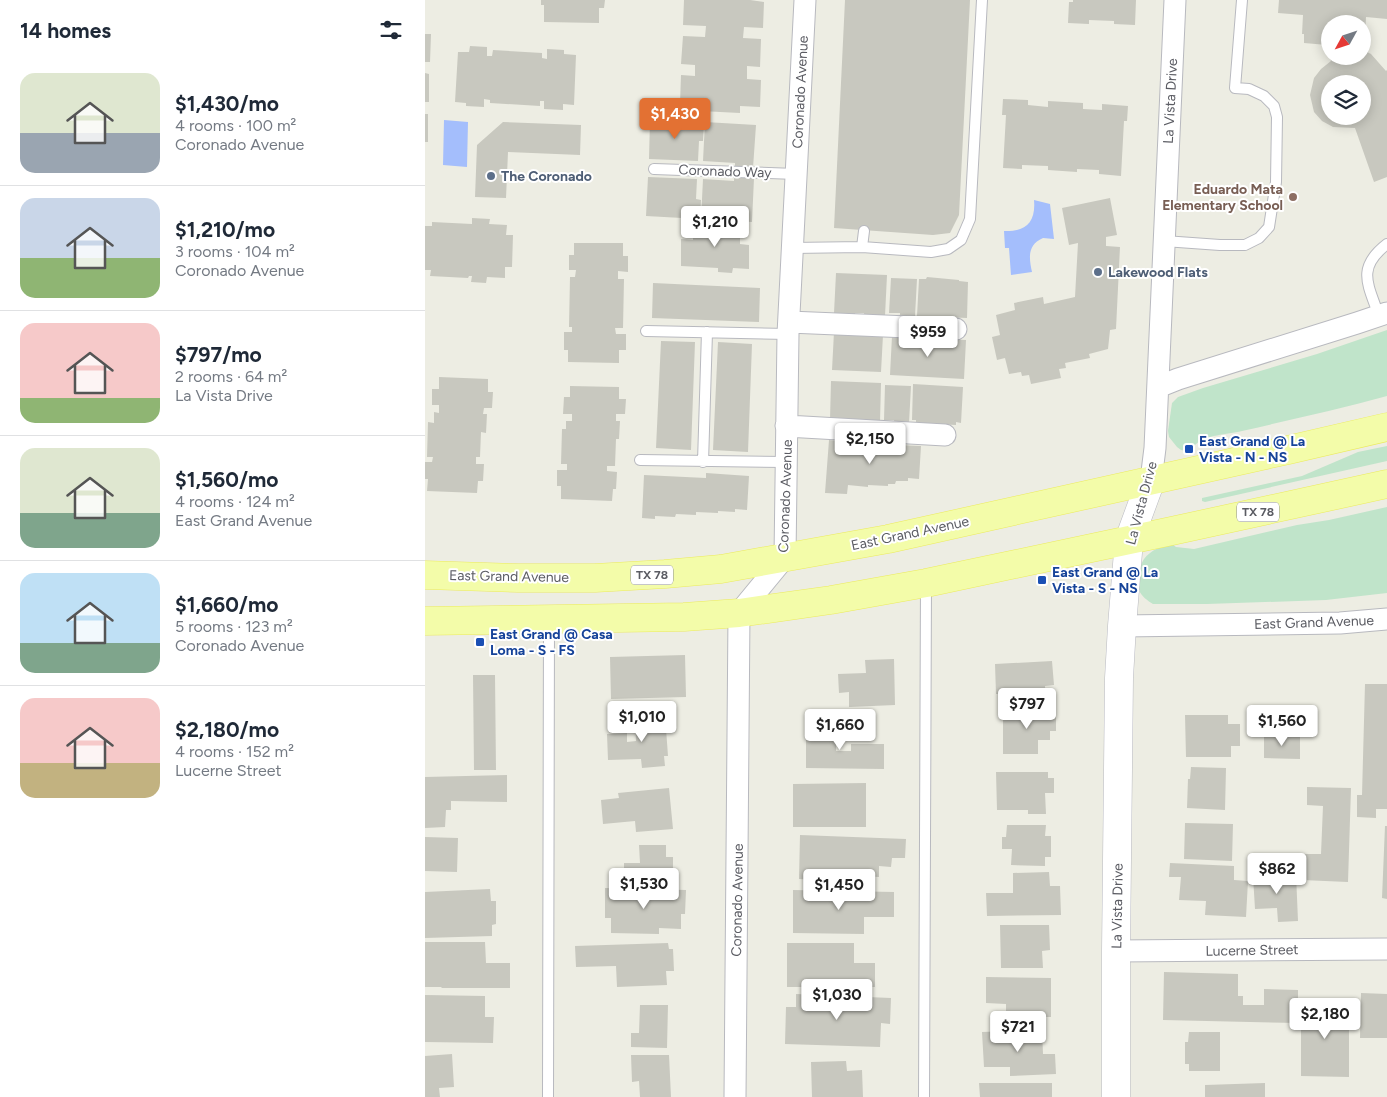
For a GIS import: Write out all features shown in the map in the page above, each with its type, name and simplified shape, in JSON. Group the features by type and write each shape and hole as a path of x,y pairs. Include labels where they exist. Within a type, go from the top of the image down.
{"main road":[{"name":"East Grand Avenue","path":"425,575 595,578 721,569 888,539 1387,427"},
{"name":"TX 78","path":"425,621 684,617 739,613 831,600 1129,540 1387,484"}],"street":[{"name":"Coronado Avenue","path":"735,1097 739,613 785,557 788,328 805,0"},
{"name":"La Vista Drive","path":"1117,1097 1116,951 1121,626 1129,540 1151,480 1155,448 1175,0"},
{"path":"1158,387 1383,314"},
{"path":"788,328 956,329"},
{"path":"787,426 945,435"},
{"name":"East Grand Avenue","path":"1121,626 1341,623 1387,620"},
{"name":"Lucerne Street","path":"1116,951 1387,948"}],"lane":[{"path":"792,248 862,247 931,252 948,249 961,240 970,220 982,0"},
{"path":"1164,241 1245,245 1259,238 1269,227 1276,182 1277,117 1274,106 1264,96 1249,89 1235,88 1242,0"},
{"name":"Coronado Way","path":"654,169 796,174"},
{"path":"862,247 864,230"},
{"path":"1383,314 1367,280 1367,270 1371,260 1387,244"},
{"path":"646,331 707,332 788,328"},
{"path":"703,462 707,332"},
{"path":"640,460 786,462"},
{"path":"924,1097 927,582"},
{"path":"548,1097 549,620"}],"green space":[{"path":"1387,330 1387,396 1296,419 1211,437 1200,441 1195,445 1195,451 1192,452 1181,450 1169,437 1168,431 1172,403 1178,397"},
{"path":"1387,446 1387,461 1205,502 1202,501 1202,498 1302,476 1358,452"},
{"path":"1387,507 1387,593 1326,600 1153,604 1139,590 1138,583 1142,562 1150,553 1164,546 1172,544 1176,547 1194,549 1297,525"}],"water":[{"path":"444,120 468,122 467,167 443,165"},
{"path":"1034,200 1050,204 1054,239 1043,238 1034,244 1030,252 1032,272 1011,275 1009,248 1005,248 1004,231 1018,230 1028,224 1033,214"}],"building":[{"path":"541,0 605,0 604,8 599,8 599,23 544,22 544,5 541,5"},
{"path":"684,0 750,0 764,2 763,28 744,27 743,38 761,39 760,67 747,66 747,79 761,80 760,107 740,106 740,113 701,111 701,105 680,104 681,75 695,76 695,65 681,64 683,36 705,37 706,26 683,25"},
{"path":"845,0 970,0 959,215 950,233 933,235 834,228"},
{"path":"1073,0 1136,0 1135,25 1114,24 1114,21 1089,20 1089,24 1068,23 1069,2 1073,2"},
{"path":"1279,0 1387,0 1387,19 1371,17 1371,15 1321,15 1321,44 1304,43 1304,34 1302,34 1303,15 1278,13"},
{"path":"425,34 431,34 430,62 425,62"},
{"path":"470,46 487,47 487,56 492,56 493,50 542,53 542,58 547,59 547,49 564,50 564,54 576,55 574,105 563,104 563,110 544,109 544,101 540,101 540,106 490,103 490,100 484,99 484,107 466,106 466,103 455,102 458,52 469,52"},
{"path":"1371,54 1387,70 1387,177 1374,182 1355,128 1333,127 1329,125 1371,125 1371,75 1321,75 1321,120 1314,112 1310,95 1314,78 1326,65 1371,65"},
{"path":"425,73 429,74 429,102 425,102"},
{"path":"1003,99 1028,100 1028,105 1048,107 1048,101 1083,103 1083,109 1102,110 1102,104 1128,106 1127,121 1124,121 1121,176 1099,174 1099,170 1077,169 1077,172 1048,170 1048,166 1022,165 1022,169 1003,168 1006,115 1002,115"},
{"path":"425,114 428,114 428,142 425,142"},
{"path":"650,120 704,123 703,141 699,141 698,161 649,159"},
{"name":"The Coronado","path":"503,122 581,125 580,155 508,152 506,198 475,197 477,145"},
{"path":"705,122 756,125 753,168 735,167 735,163 703,161"},
{"path":"648,177 697,179 696,199 701,200 700,219 646,216"},
{"path":"734,177 754,178 752,222 701,219 703,179 734,181"},
{"name":"Lakewood Flats","path":"1110,198 1117,235 1106,237 1106,246 1120,247 1116,329 1110,330 1108,349 1089,354 1090,358 1065,363 1066,368 1059,369 1061,378 1031,384 1029,375 1022,376 1021,372 1009,374 1005,358 997,360 992,337 1000,335 996,315 1015,310 1014,303 1043,297 1044,304 1075,297 1078,243 1069,245 1062,208"},
{"path":"472,218 490,219 489,224 507,225 506,235 513,235 512,267 505,267 505,278 487,277 486,283 471,282 472,276 468,278 430,276 431,270 425,270 425,226 432,226 432,222 472,224"},
{"path":"698,220 709,220 708,224 740,225 740,244 749,245 749,269 733,268 732,273 718,272 718,268 681,266 681,239 693,240 693,223 698,223"},
{"path":"574,243 623,243 623,256 628,256 628,272 618,271 618,279 624,279 623,328 615,328 616,334 626,334 626,350 619,350 619,363 568,362 568,350 564,350 564,332 572,332 572,327 569,327 570,277 575,277 576,270 569,270 569,255 574,255"},
{"path":"836,273 887,275 885,316 864,313 834,313"},
{"path":"927,277 968,282 967,318 917,316 919,279 926,279"},
{"path":"891,278 917,279 915,316 889,313"},
{"path":"653,283 760,288 759,322 652,318"},
{"path":"834,332 883,335 881,372 832,370"},
{"path":"892,336 966,340 964,379 890,375"},
{"path":"661,341 695,342 691,450 656,448"},
{"path":"718,342 752,344 748,452 713,450"},
{"path":"439,377 488,379 488,392 493,392 492,408 484,408 483,414 487,414 486,433 481,432 480,457 476,457 476,464 484,464 483,481 478,481 477,493 427,491 428,479 425,479 425,462 432,462 433,457 427,457 428,422 434,423 434,412 439,413 439,405 432,405 432,389 439,389"},
{"path":"831,381 881,383 880,422 860,421 860,419 850,419 850,421 830,420"},
{"path":"913,384 963,387 961,423 956,422 956,425 916,423 916,420 912,420"},
{"path":"885,385 911,386 909,423 894,423 894,420 884,420"},
{"path":"570,386 619,387 619,399 626,399 625,414 616,414 616,421 620,421 619,439 616,439 615,466 607,466 607,471 617,472 616,489 613,489 612,501 561,499 561,486 557,486 557,470 567,470 567,464 561,464 562,429 566,429 566,421 572,421 572,414 563,414 564,397 570,397"},
{"path":"829,440 846,442 850,447 858,448 858,442 892,444 892,451 896,451 897,445 921,446 919,479 908,478 908,481 896,481 895,484 888,484 888,486 848,485 847,494 825,493"},
{"path":"706,473 749,476 747,510 735,509 735,512 718,511 718,513 696,512 696,515 676,514 675,517 655,516 655,519 642,518 644,475 706,478"},
{"path":"685,655 686,697 611,699 610,657"},
{"path":"894,659 895,705 849,707 849,692 839,693 838,674 866,673 865,660"},
{"path":"1052,661 1054,685 1045,686 1046,704 1003,706 1003,694 996,694 995,664"},
{"path":"473,675 495,675 496,770 474,770"},
{"path":"1365,684 1387,684 1387,809 1376,809 1376,818 1357,817 1357,795 1362,795"},
{"path":"1056,710 1056,731 1050,731 1050,740 1038,740 1038,754 1003,754 1003,711"},
{"path":"665,715 668,756 664,756 665,766 642,768 641,759 608,760 607,734 627,733 627,742 636,741 635,716"},
{"path":"1185,715 1228,715 1228,724 1240,724 1240,746 1231,746 1231,757 1186,757"},
{"path":"806,725 836,725 836,751 851,751 851,744 884,744 884,769 806,768"},
{"path":"1264,735 1300,736 1300,759 1264,758"},
{"path":"1191,767 1226,768 1225,810 1187,808 1188,779 1190,779"},
{"path":"996,772 1048,772 1048,778 1054,778 1054,793 1045,793 1046,814 1028,814 1028,810 997,810"},
{"path":"507,775 507,802 451,801 451,810 446,810 445,827 425,828 425,777"},
{"path":"866,783 866,827 793,827 793,784"},
{"path":"1307,787 1351,788 1348,882 1302,880 1303,854 1321,854 1323,806 1307,805"},
{"path":"669,788 673,829 636,832 635,821 603,824 601,800 619,798 618,793"},
{"path":"1185,823 1233,824 1232,861 1184,859"},
{"path":"1007,825 1046,825 1045,836 1051,836 1051,857 1045,857 1045,866 1011,865 1012,849 1002,849 1002,837 1006,837"},
{"path":"1385,826 1387,826 1387,899 1382,898"},
{"path":"800,835 906,839 905,858 892,858 891,867 879,866 879,877 858,876 858,882 799,879"},
{"path":"425,837 458,838 457,872 425,871"},
{"path":"639,845 666,845 666,857 673,857 673,870 666,870 666,884 624,884 624,863 640,863"},
{"path":"1170,863 1234,866 1234,880 1248,881 1246,917 1205,915 1206,901 1179,900 1181,877 1169,877"},
{"path":"1049,872 1050,886 1060,886 1061,915 987,916 986,893 1013,893 1013,873"},
{"path":"1296,874 1298,921 1278,922 1277,908 1255,909 1253,876"},
{"path":"605,888 686,890 685,914 681,914 681,929 659,928 659,934 611,933 611,918 605,918"},
{"path":"490,889 491,901 496,901 496,924 492,925 492,936 425,938 425,892"},
{"path":"793,890 894,892 894,917 864,917 864,934 793,933"},
{"path":"1000,925 1049,925 1050,950 1042,951 1043,968 1001,968"},
{"path":"425,942 485,942 486,963 510,963 510,988 425,987"},
{"path":"668,943 669,949 673,949 674,971 666,971 667,985 617,987 616,966 576,967 575,946"},
{"path":"787,943 854,943 854,963 875,963 875,987 787,987"},
{"path":"1164,972 1238,974 1238,996 1243,996 1243,1005 1264,1005 1264,989 1298,990 1298,1023 1163,1020"},
{"path":"986,977 1051,978 1051,1017 1045,1017 1044,1020 1006,1019 1006,1004 986,1003"},
{"path":"1361,993 1387,994 1387,1038 1360,1038"},
{"path":"796,994 891,998 890,1024 881,1023 880,1047 785,1044 786,1007 796,1007"},
{"path":"425,995 485,996 485,1017 494,1017 493,1043 425,1042"},
{"path":"1301,1004 1349,1004 1349,1077 1301,1076"},
{"path":"640,1005 668,1005 667,1048 631,1047 631,1033 639,1033"},
{"path":"1042,1030 1043,1054 1055,1054 1056,1074 1010,1076 1010,1067 984,1067 982,1032"},
{"path":"1189,1032 1220,1032 1220,1071 1189,1071 1189,1064 1185,1064 1185,1042 1188,1042"},
{"path":"452,1054 454,1087 439,1088 440,1097 425,1097 425,1056"},
{"path":"631,1055 669,1055 671,1097 640,1097 639,1081 632,1082"},
{"path":"846,1061 847,1071 862,1070 863,1097 812,1097 811,1062"},
{"path":"979,1083 1052,1083 1052,1097 980,1097"},
{"path":"1265,1083 1265,1097 1205,1097 1205,1085"}],"place":[{"name":"The Coronado","path":"491,176"},
{"name":"Eduardo Mata Elementary School","path":"1293,197"},
{"name":"Lakewood Flats","path":"1098,272"},
{"name":"East Grand @ La Vista - N - NS","path":"1189,449"},
{"name":"East Grand @ La Vista - S - NS","path":"1042,580"},
{"name":"East Grand @ Casa Loma - S - FS","path":"480,642"}]}
